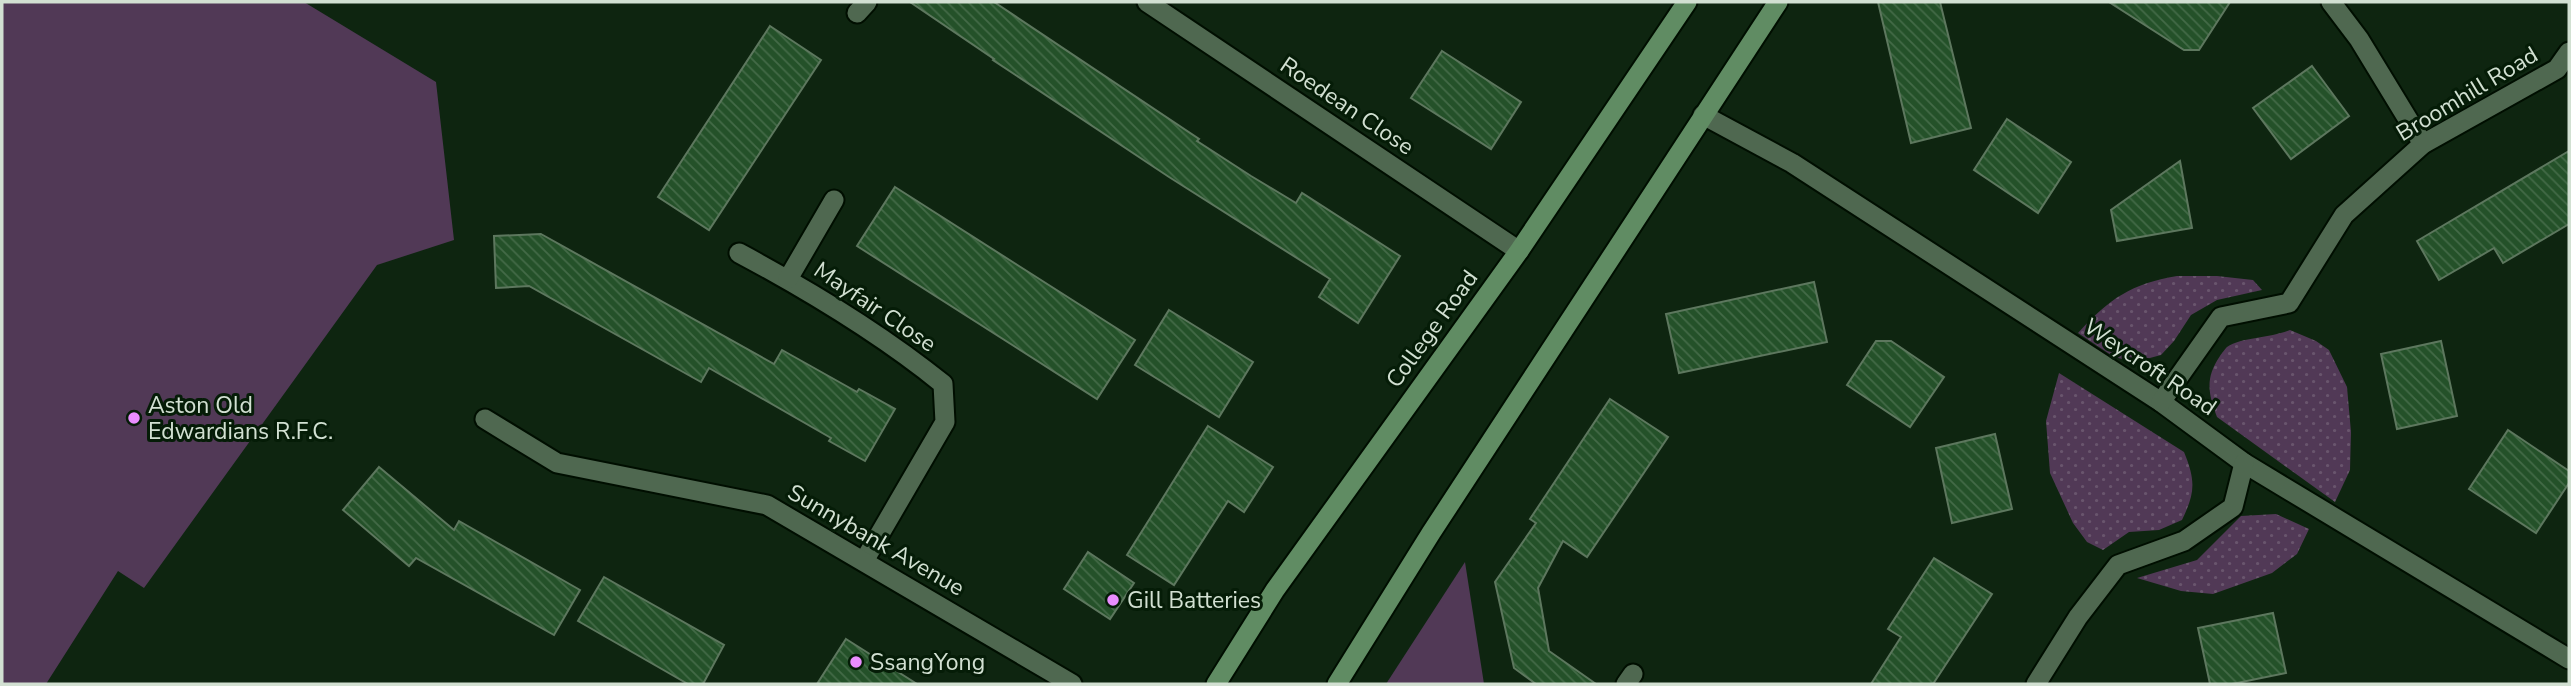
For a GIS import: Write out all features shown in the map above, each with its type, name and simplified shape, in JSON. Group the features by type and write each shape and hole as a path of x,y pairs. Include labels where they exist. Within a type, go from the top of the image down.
{"main road":[{"name":"College Road","path":"1216,684 1275,590 1519,251 1687,2"},
{"path":"1337,684 1431,533 1778,2"}],"street":[{"name":"Roedean Close","path":"1147,2 1519,251"},
{"path":"2331,2 2359,39 2423,144"},
{"name":"Broomhill Road","path":"2161,402 2221,317 2289,303 2344,215 2423,144 2557,69 2569,52"},
{"name":"Weycroft Road","path":"1703,115 1792,163 2161,402 2244,463 2569,659"},
{"name":"Mayfair Close","path":"788,279 834,200"},
{"name":"Mayfair Close","path":"738,253 788,279 905,353 943,384 946,422 864,561"},
{"name":"Sunnybank Avenue","path":"485,419 557,464 767,505 1072,684"},
{"path":"2036,684 2078,617 2118,565 2184,541 2233,507 2244,463"}],"shaded area":[{"name":"Aston Old Edwardians R.F.C.","path":"2,2 304,2 436,82 454,240 377,265 144,588 118,571 46,684 2,684"},
{"path":"2177,276 2217,276 2253,280 2262,290 2217,300 2191,315 2161,355 2135,362 2114,357 2078,333 2100,310 2122,294 2147,283"},
{"path":"2290,330 2329,350 2347,387 2351,432 2350,470 2335,502 2217,417 2212,400 2212,371 2227,347 2241,341"},
{"path":"2059,373 2184,452 2191,471 2192,494 2182,520 2159,530 2129,532 2103,550 2087,542 2073,523 2050,473 2046,421"},
{"path":"2276,514 2309,529 2297,554 2272,573 2213,594 2181,591 2137,578 2197,560 2241,516"},
{"path":"1465,562 1484,684 1386,684"}],"building":[{"path":"910,2 994,2 1251,176 1296,203 1302,193 1400,256 1358,323 1319,297 1330,279 1169,177"},
{"path":"1878,2 1940,2 1971,128 1911,143"},
{"path":"2109,2 2230,2 2199,50 2184,50"},
{"path":"770,26 821,60 709,230 658,197"},
{"path":"1442,51 1521,102 1491,149 1411,98"},
{"path":"2312,66 2349,116 2291,159 2253,108"},
{"path":"2007,119 2071,162 2038,213 1974,170"},
{"path":"2569,151 2569,224 2503,263 2494,248 2439,280 2417,241"},
{"path":"2180,161 2192,228 2117,241 2111,210"},
{"path":"895,187 1135,340 1097,399 857,246"},
{"path":"541,234 774,364 782,350 857,392 859,389 895,409 865,461 829,441 831,438 709,368 701,382 529,286 496,288 494,236"},
{"path":"1814,282 1827,342 1679,373 1666,314"},
{"path":"1169,310 1253,362 1219,417 1135,365"},
{"path":"1876,341 1891,341 1944,377 1910,427 1847,385"},
{"path":"2441,341 2457,416 2397,429 2381,354"},
{"path":"1610,399 1668,437 1587,557 1563,541 1538,588 1549,651 1596,684 1536,684 1514,668 1495,582 1536,523 1530,519"},
{"path":"1208,426 1273,467 1244,512 1228,501 1174,585 1127,555"},
{"path":"2508,430 2569,471 2569,483 2536,533 2469,489"},
{"path":"1995,434 2012,509 1952,523 1936,448"},
{"path":"379,467 454,530 459,521 580,590 554,635 416,558 409,566 343,510"},
{"path":"1088,552 1134,583 1110,619 1064,589"},
{"path":"1934,558 1992,594 1933,684 1871,684 1901,637 1888,629"},
{"path":"604,577 724,645 703,684 688,684 578,621"},
{"path":"2273,613 2286,673 2232,684 2210,684 2198,628"},
{"name":"SsangYong","path":"846,639 917,684 817,684"}],"place":[{"name":"Aston Old Edwardians R.F.C.","path":"134,418"},
{"name":"Gill Batteries","path":"1113,600"},
{"name":"SsangYong","path":"856,662"}]}
